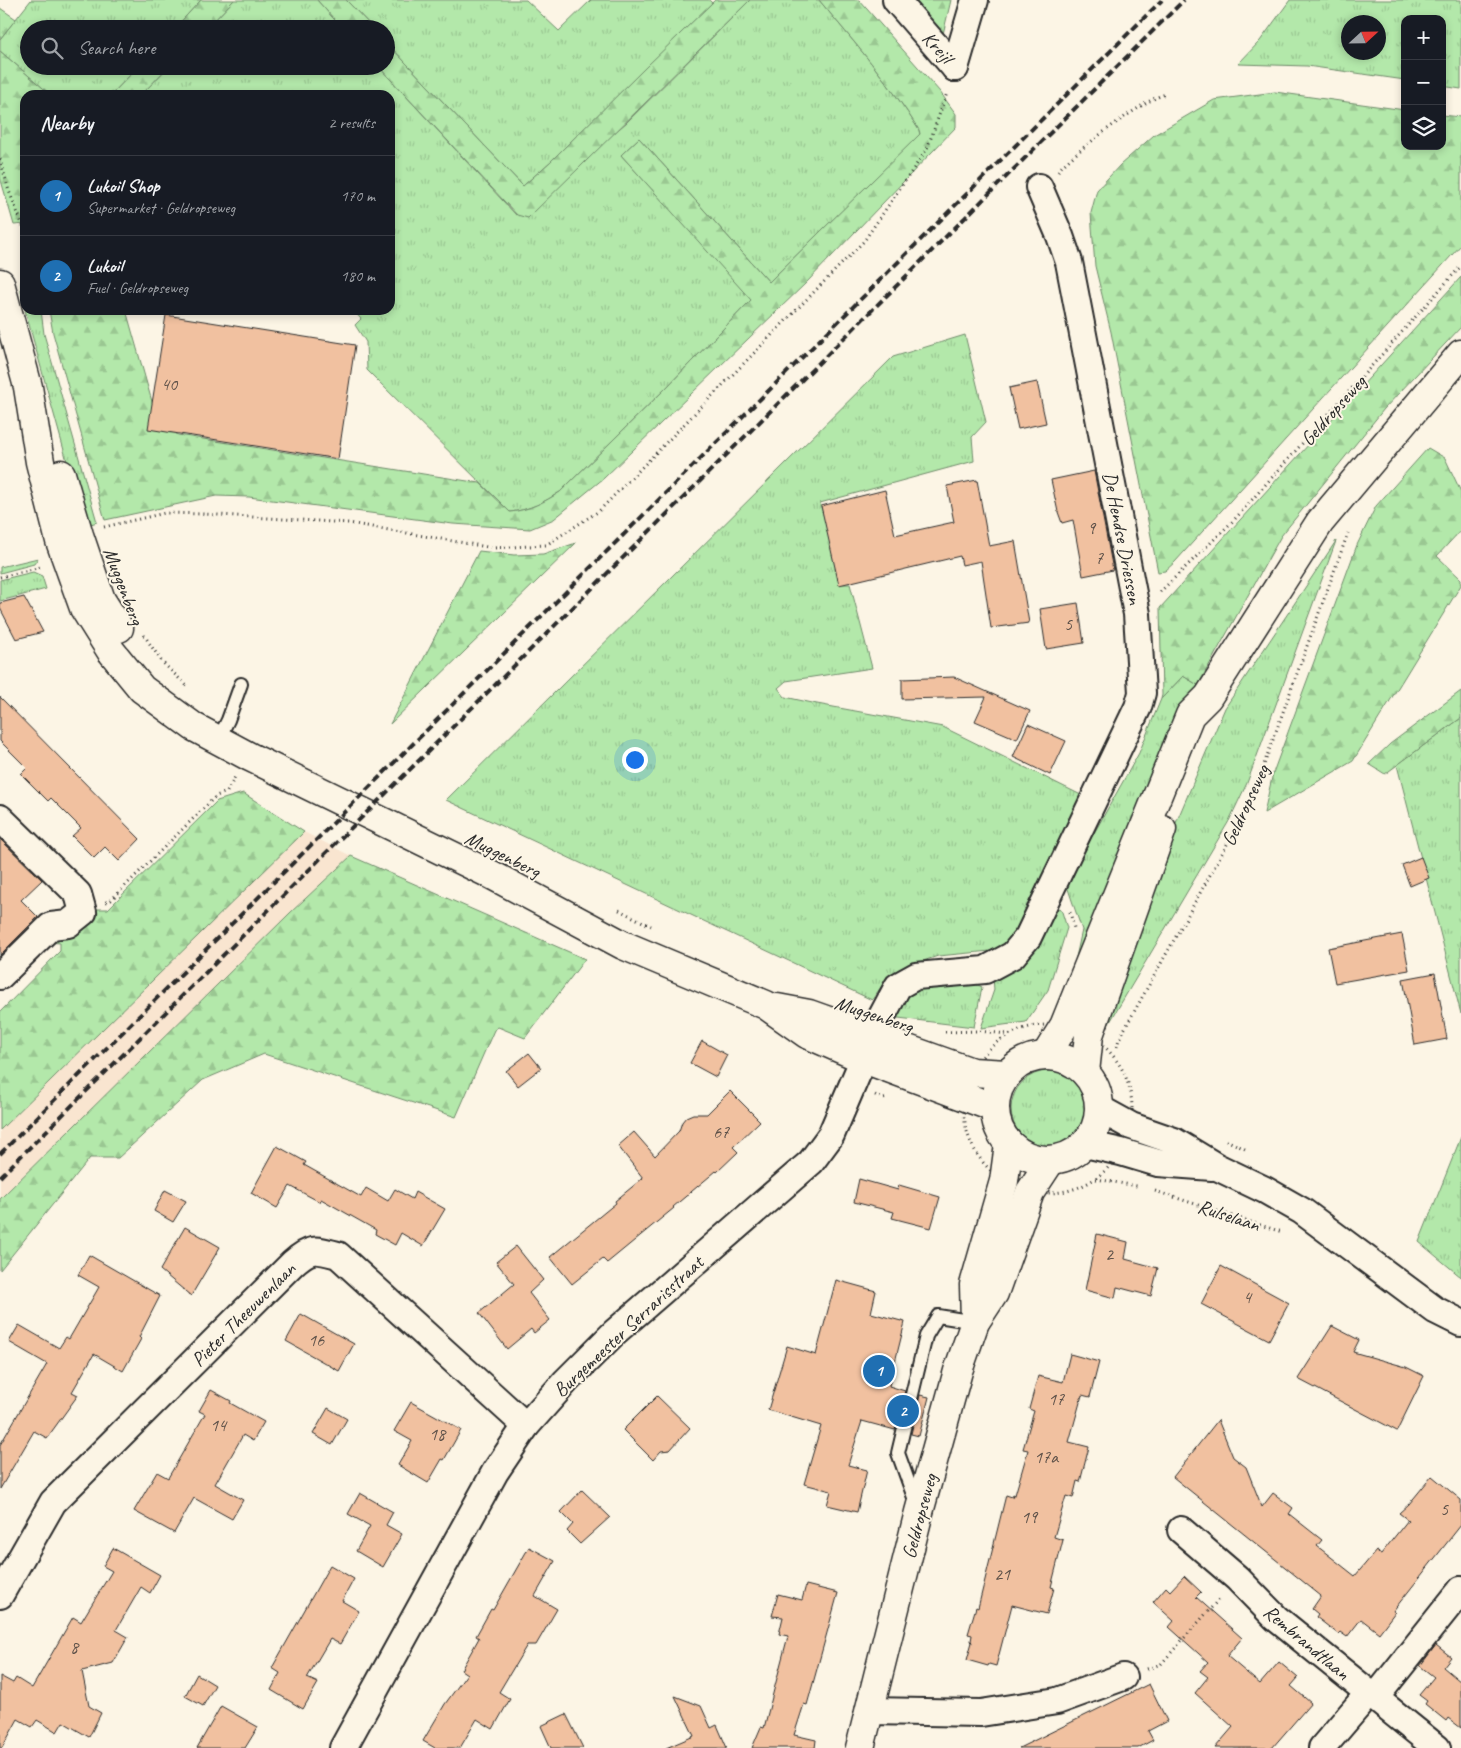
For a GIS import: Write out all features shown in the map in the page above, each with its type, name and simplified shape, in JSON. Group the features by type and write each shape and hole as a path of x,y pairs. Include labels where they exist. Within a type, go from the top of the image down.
{"main road":[{"name":"Muggenberg","path":"0,283 28,387 40,462 57,532 84,608 111,651 142,689 194,727 258,762 492,875 623,945 766,1006 807,1034 972,1072 1007,1074"},
{"path":"1046,1055 1064,1026 1190,714 1208,697 1320,522 1461,354"},
{"path":"1085,1072 1089,1035 1176,790 1207,720 1208,697"},
{"name":"Muggenberg","path":"869,1048 995,1108"},
{"path":"1046,1055 1068,1060 1085,1072 1093,1083 1100,1109 1096,1128 1085,1144 1070,1155 1051,1160 1036,1159 1021,1153 1009,1144 1001,1133 996,1121 995,1108 1000,1084 1015,1066 1024,1060 1046,1055"},
{"name":"Geldropseweg","path":"975,1322 974,1285 1004,1182 1009,1144"},
{"name":"Geldropseweg","path":"860,1748 919,1512 958,1370 975,1322 994,1293 1030,1192 1051,1160"}],"street":[{"name":"Kreijl","path":"896,0 955,68"},
{"name":"Kreijl","path":"955,68 975,0"},
{"name":"De Hendse Driessen","path":"869,1048 882,1016 898,986 916,976 985,970 1013,955 1028,937 1134,715 1142,693 1137,614 1068,262 1060,236 1040,191"},
{"path":"0,818 78,894 83,912 68,924 51,926 0,976"},
{"name":"Burgemeester Serrarisstraat","path":"343,1748 495,1472 526,1426 566,1381 615,1332 811,1162 832,1135 869,1048"},
{"name":"Rulselaan","path":"1100,1109 1131,1126 1174,1141 1217,1167 1266,1190 1302,1211 1435,1310 1461,1323"},
{"name":"Rulselaan","path":"1085,1144 1158,1162 1217,1167"},
{"name":"Pieter Theeuwenlaan","path":"0,1595 54,1502 307,1251 321,1251 338,1255 526,1426"},
{"name":"Rembrandtlaan","path":"1181,1530 1236,1578 1276,1618 1437,1748"},
{"path":"1322,1748 1372,1696 1461,1590"},
{"path":"869,1711 981,1713 1057,1700 1123,1677"}],"lane":[{"path":"218,740 228,720 241,684"},
{"path":"919,1512 898,1453 926,1336 938,1316 975,1322"}],"path":[{"path":"103,528 165,513 203,514 349,523 493,548 546,545 599,511 864,242 927,150 955,68"},
{"path":"1040,191 1061,168 1090,142 1158,96 1167,94"},
{"path":"0,159 9,191 20,218"},
{"name":"Geldropseweg","path":"1137,614 1233,521 1461,266"},
{"name":"Geldropseweg","path":"1114,1057 1119,1039 1250,803 1344,540"},
{"path":"0,577 45,566"},
{"name":"Muggenberg","path":"141,630 162,662 189,688"},
{"path":"83,912 111,900 216,796 227,792 235,777"},
{"path":"1056,880 1068,906 1074,928 1074,936"},
{"path":"612,907 657,928"},
{"path":"1040,1025 1043,1016"},
{"name":"Muggenberg","path":"941,1033 978,1031 1008,1034"},
{"path":"1096,1179 1144,1187"},
{"name":"Rulselaan","path":"1152,1190 1285,1233"},
{"path":"1123,1677 1162,1664 1236,1578"}],"shaded area":[{"path":"304,832 351,856 290,913 0,1199 0,1130"}],"green space":[{"path":"31,0 201,0 182,20 20,20 20,68 0,51 0,39"},
{"path":"201,0 234,0 215,20 182,20"},
{"path":"234,0 317,0 335,20 215,20"},
{"path":"317,0 346,0 365,20 335,20"},
{"path":"346,0 526,0 559,31 591,0 709,0 712,3 550,162 523,186 395,51 395,20 365,20"},
{"path":"715,0 750,0 528,218 517,215 386,75 395,75 395,51 523,186 550,162"},
{"path":"750,0 819,0 884,79 919,130 920,135 769,282 639,138 621,155 752,299 665,389 560,492 536,505 510,512 367,370 366,342 355,325 361,319 357,315 395,315 395,90 146,90 160,75 386,75 516,215 626,123"},
{"path":"819,0 859,0 940,92 956,114 956,127 806,283 604,478 554,519 530,529 453,524 249,497 216,496 105,520 53,333 50,315 127,315 158,423 178,435 480,483 510,512 536,505 560,492 665,389 751,300 621,155 639,138 769,282 920,134 884,79"},
{"path":"896,0 951,0 940,47"},
{"path":"1290,0 1461,0 1461,89 1446,87 1446,15 1401,15 1401,79 1307,66 1238,64 1260,41"},
{"path":"0,8 16,19 0,39"},
{"path":"0,51 20,68 20,75 28,75 45,90 20,90 20,224 14,225 0,177"},
{"path":"28,75 130,75 116,90 45,90"},
{"path":"130,75 160,75 146,90 116,90"},
{"path":"1275,92 1401,109 1401,150 1446,150 1446,115 1461,117 1461,245 1175,562 1165,571 1158,572 1111,332 1095,266 1091,213 1097,190 1120,165 1154,135 1214,100"},
{"path":"1461,277 1461,327 1384,409 1281,536 1198,685 1183,676 1161,699 1160,608"},
{"path":"26,315 42,315 44,334 97,522 85,526"},
{"path":"965,335 986,422 972,437 974,461 820,503 842,584 850,584 872,668 786,681 778,688 785,697 943,727 1083,796 1021,930 1005,945 990,951 938,956 899,969 885,981 872,1000 446,800 893,357"},
{"path":"1428,448 1445,458 1461,492 1461,530 1437,556 1461,579 1461,585 1353,761 1264,813 1273,773 1357,545 1376,506"},
{"path":"1336,541 1247,783 1229,821 1107,1027 1167,844 1225,708"},
{"path":"576,543 390,724 479,551 514,555 543,554"},
{"path":"38,558 34,564 0,573 0,567"},
{"path":"33,572 42,576 46,589 0,601 0,580"},
{"path":"1183,676 1198,685 1154,765 1071,980 1082,930 1066,883 1139,753 1161,699"},
{"path":"1461,691 1461,718 1385,774 1369,764 1390,744"},
{"path":"1461,718 1461,1014 1397,765"},
{"path":"243,793 304,832 0,1130 0,1012 60,951 60,943 47,942 90,909 108,909 217,801"},
{"path":"351,856 585,959 525,1038 498,1027 494,1030 456,1117 264,1054 203,1080 118,1158 90,1158 0,1270 0,1199 290,913"},
{"path":"1054,901 1062,912 1067,928 1048,990 1026,1022 981,1028 994,990 993,977"},
{"path":"968,980 982,987 974,1027 890,1017 894,1005 915,991 930,985"},
{"path":"1049,1071 1063,1074 1076,1082 1084,1095 1087,1109 1084,1123 1076,1136 1063,1144 1049,1147 1035,1144 1022,1136 1014,1123 1011,1109 1014,1095 1022,1082 1035,1074"},
{"path":"1461,1137 1461,1277 1419,1242"}],"building":[{"path":"166,315 355,345 338,459 148,429"},
{"path":"1037,382 1046,423 1018,429 1009,388"},
{"path":"1094,471 1113,570 1083,576 1073,520 1062,523 1051,480"},
{"path":"977,480 989,546 1015,541 1029,623 991,628 981,561 962,565 960,556 839,585 821,506 885,490 895,535 954,522 947,486"},
{"path":"24,597 43,632 16,639 0,608 0,603"},
{"path":"1078,603 1084,643 1046,649 1040,609"},
{"path":"954,677 1030,711 1017,739 975,721 986,697 902,699 902,679"},
{"path":"0,697 140,839 119,861 105,847 94,858 72,836 81,828 51,798 48,801 21,774 27,768 0,741"},
{"path":"1028,724 1066,741 1050,775 1013,757"},
{"path":"0,839 42,880 21,900 38,917 0,955"},
{"path":"1421,857 1429,878 1410,886 1402,865"},
{"path":"1402,934 1409,970 1335,983 1328,948"},
{"path":"1435,973 1447,1039 1415,1045 1403,979"},
{"path":"702,1041 727,1055 716,1077 690,1063"},
{"path":"529,1053 541,1068 518,1086 506,1071"},
{"path":"730,1091 760,1121 733,1147 738,1152 717,1172 607,1263 603,1259 572,1284 550,1257 616,1203 615,1201 643,1178 618,1146 634,1132 655,1156 679,1131 686,1117 693,1114 707,1114"},
{"path":"277,1146 306,1162 304,1165 361,1197 366,1188 388,1201 395,1189 412,1199 415,1192 445,1209 423,1246 401,1233 395,1245 375,1234 376,1230 321,1199 320,1202 290,1186 277,1208 251,1193"},
{"path":"859,1179 898,1190 899,1185 940,1197 931,1228 892,1218 894,1212 854,1202"},
{"path":"165,1190 186,1201 173,1222 154,1211"},
{"path":"185,1227 220,1247 191,1296 160,1270"},
{"path":"1097,1234 1128,1242 1125,1259 1158,1268 1151,1296 1117,1287 1115,1298 1085,1290"},
{"path":"516,1246 543,1280 529,1293 550,1320 534,1333 531,1329 507,1349 479,1313 514,1284 496,1262"},
{"path":"89,1255 160,1296 139,1337 141,1339 123,1371 94,1354 72,1392 78,1395 47,1438 34,1431 0,1489 0,1445 47,1364 9,1342 19,1325 59,1348 66,1337 69,1339 99,1287 78,1275"},
{"path":"1221,1266 1289,1303 1269,1340 1201,1304"},
{"path":"836,1280 876,1291 871,1313 905,1322 889,1386 905,1391 895,1430 862,1421 848,1465 867,1470 857,1512 827,1505 831,1491 804,1484 821,1426 768,1410 787,1346 816,1355"},
{"path":"301,1314 354,1344 339,1371 286,1341"},
{"path":"1332,1326 1359,1340 1353,1352 1406,1367 1424,1376 1397,1431 1298,1379"},
{"path":"1070,1354 1099,1362 1090,1397 1082,1395 1069,1442 1089,1447 1080,1482 1077,1481 1073,1498 1066,1496 1054,1537 1063,1540 1051,1587 1054,1588 1047,1614 1012,1605 996,1666 989,1664 988,1666 967,1660 972,1642 972,1635 968,1634 976,1607 978,1608 1006,1495 1012,1497 1013,1494 1015,1495 1028,1450 1023,1449 1034,1411 1029,1409 1038,1376 1063,1382"},
{"path":"211,1390 264,1422 253,1441 243,1435 215,1484 243,1500 232,1519 194,1498 174,1533 134,1511 157,1472 168,1478 205,1414 199,1411"},
{"path":"920,1395 929,1397 919,1436 911,1434"},
{"path":"657,1396 690,1428 670,1450 661,1451 653,1460 623,1430"},
{"path":"411,1402 461,1430 428,1483 398,1465 412,1441 394,1431"},
{"path":"328,1408 347,1419 332,1445 313,1434"},
{"path":"1218,1420 1233,1457 1246,1467 1262,1507 1273,1493 1293,1508 1289,1514 1322,1540 1317,1546 1355,1576 1376,1551 1381,1554 1408,1520 1399,1513 1432,1476 1461,1500 1461,1525 1393,1611 1395,1612 1379,1633 1361,1619 1347,1637 1340,1632 1338,1634 1316,1617 1318,1614 1312,1609 1321,1596 1173,1477"},
{"path":"582,1490 610,1517 580,1544 567,1531 573,1524 561,1512"},
{"path":"360,1493 393,1512 386,1525 402,1534 383,1567 356,1551 370,1526 348,1514"},
{"path":"529,1547 555,1561 535,1596 557,1609 536,1645 527,1645 499,1692 510,1699 493,1729 477,1719 460,1748 435,1748 423,1741 445,1704 467,1674 461,1670 479,1638 476,1636"},
{"path":"113,1548 160,1575 150,1593 141,1587 116,1630 128,1637 113,1663 82,1671 89,1706 101,1713 89,1737 63,1722 57,1732 37,1720 32,1727 18,1719 2,1748 0,1748 0,1676 13,1683 16,1678 32,1688 73,1617 81,1622 112,1571 103,1566"},
{"path":"330,1565 354,1579 342,1601 359,1611 340,1644 330,1639 307,1678 318,1683 303,1709 271,1690 280,1673 272,1668"},
{"path":"1184,1576 1201,1592 1196,1597 1242,1638 1227,1656 1260,1684 1279,1662 1298,1678 1291,1686 1311,1703 1272,1748 1215,1748 1233,1727 1195,1693 1208,1677 1200,1671 1208,1662 1169,1627 1174,1621 1153,1602 1166,1587 1170,1591"},
{"path":"806,1585 838,1593 807,1705 804,1704 794,1735 816,1740 815,1748 752,1748 761,1727 764,1728 788,1636 779,1634 783,1617 772,1616 778,1594 802,1600"},
{"path":"1436,1645 1451,1657 1443,1667 1461,1682 1461,1728 1448,1718 1446,1721 1425,1704 1427,1701 1419,1695 1434,1677 1420,1666"},
{"path":"197,1674 215,1685 203,1706 185,1696"},
{"path":"1149,1684 1167,1721 1148,1731 1153,1740 1138,1748 1019,1748"},
{"path":"675,1696 701,1706 711,1728 717,1725 727,1748 666,1748 694,1736"},
{"path":"221,1706 258,1727 245,1748 197,1748"},
{"path":"566,1714 583,1748 551,1748 541,1726"}],"railway":[{"path":"0,1154 1162,0"},
{"path":"0,1177 1184,0"}],"place":[{"name":"Lukoil Shop","path":"879,1371"},
{"name":"Lukoil","path":"903,1411"}]}
